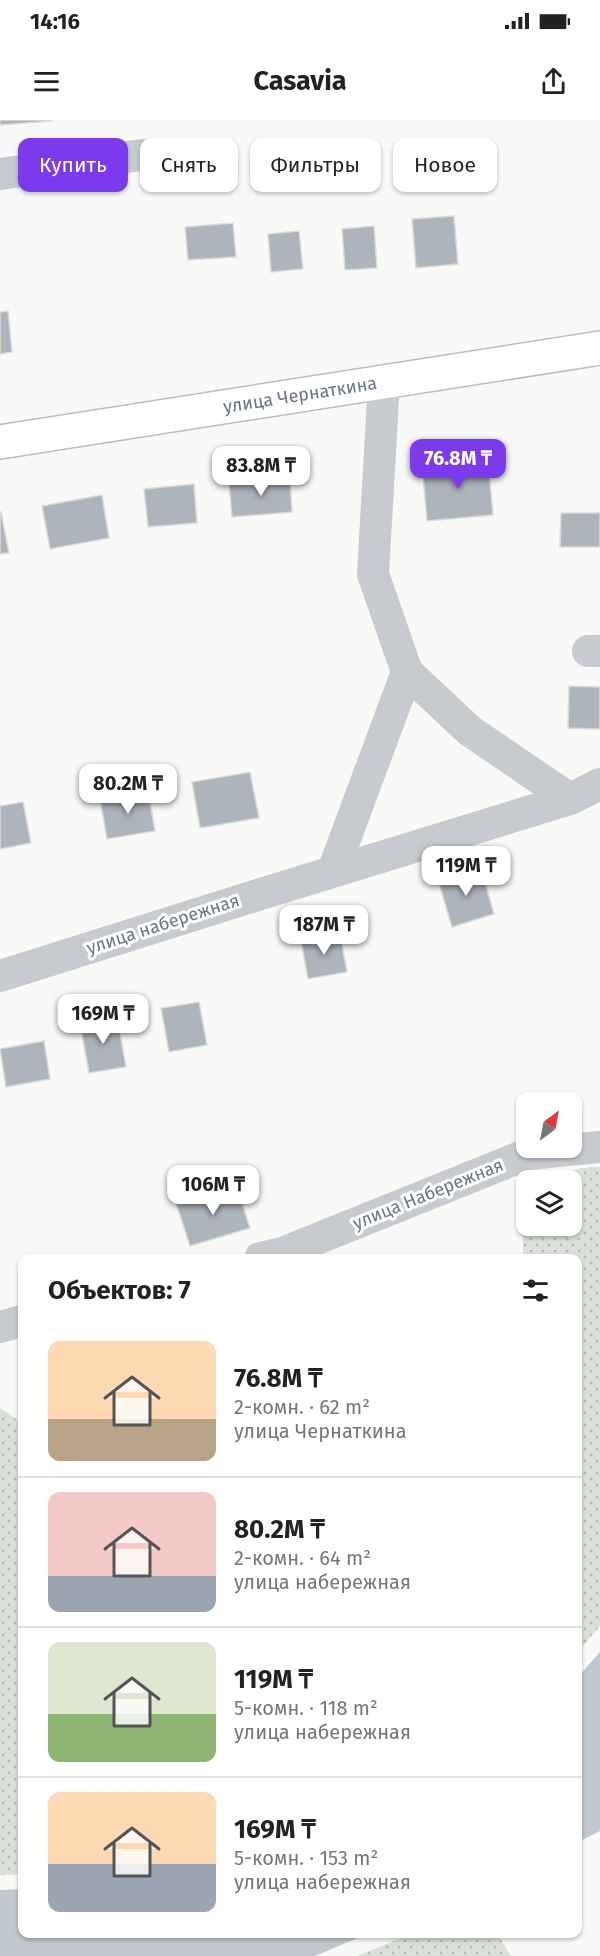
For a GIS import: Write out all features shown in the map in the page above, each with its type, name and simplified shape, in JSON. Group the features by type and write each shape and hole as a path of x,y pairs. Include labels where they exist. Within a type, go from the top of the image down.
{"street":[{"path":"0,174 140,155"},
{"name":"улица Чернаткина","path":"0,442 600,348"},
{"path":"384,382 373,574 408,672 470,731 570,799"},
{"path":"333,872 408,672"},
{"name":"улица набережная","path":"0,976 570,799 600,784"},
{"name":"улица Набережная","path":"278,1254 528,1154 600,1147"},
{"path":"0,1327 18,1322"}],"shaded area":[{"path":"600,1167 600,1626 582,1647 582,1254 523,1254 523,1236 582,1236 582,1170 575,1170"},
{"path":"0,1408 18,1420 18,1874 0,1875"},
{"path":"600,1652 600,1831 582,1840 582,1672"},
{"path":"18,1889 18,1938 358,1938 315,1956 0,1956 0,1890"},
{"path":"401,1938 500,1938 511,1956 357,1956"}],"building":[{"path":"0,120 52,120 52,121 0,125"},
{"path":"454,216 458,264 416,268 412,219"},
{"path":"233,223 236,257 188,260 185,227"},
{"path":"374,226 377,268 345,270 342,229"},
{"path":"299,231 303,269 271,272 268,234"},
{"path":"8,311 12,352 0,354 0,312"},
{"path":"488,458 493,515 427,521 422,464"},
{"path":"290,478 292,512 232,517 229,483"},
{"path":"194,484 197,523 148,527 144,489"},
{"path":"102,495 109,538 50,549 42,506"},
{"path":"0,512 9,553 0,554"},
{"path":"561,513 600,513 600,547 560,547"},
{"path":"569,686 600,687 600,729 568,728"},
{"path":"250,772 259,818 200,828 192,782"},
{"path":"148,790 155,831 107,839 100,799"},
{"path":"23,802 31,843 0,849 0,806"},
{"path":"481,868 494,914 452,927 438,880"},
{"path":"340,934 347,972 308,979 301,941"},
{"path":"199,1002 207,1045 169,1052 161,1008"},
{"path":"117,1016 126,1067 89,1073 80,1023"},
{"path":"44,1041 50,1079 6,1087 0,1049"},
{"path":"236,1185 250,1228 190,1246 176,1203"}]}
